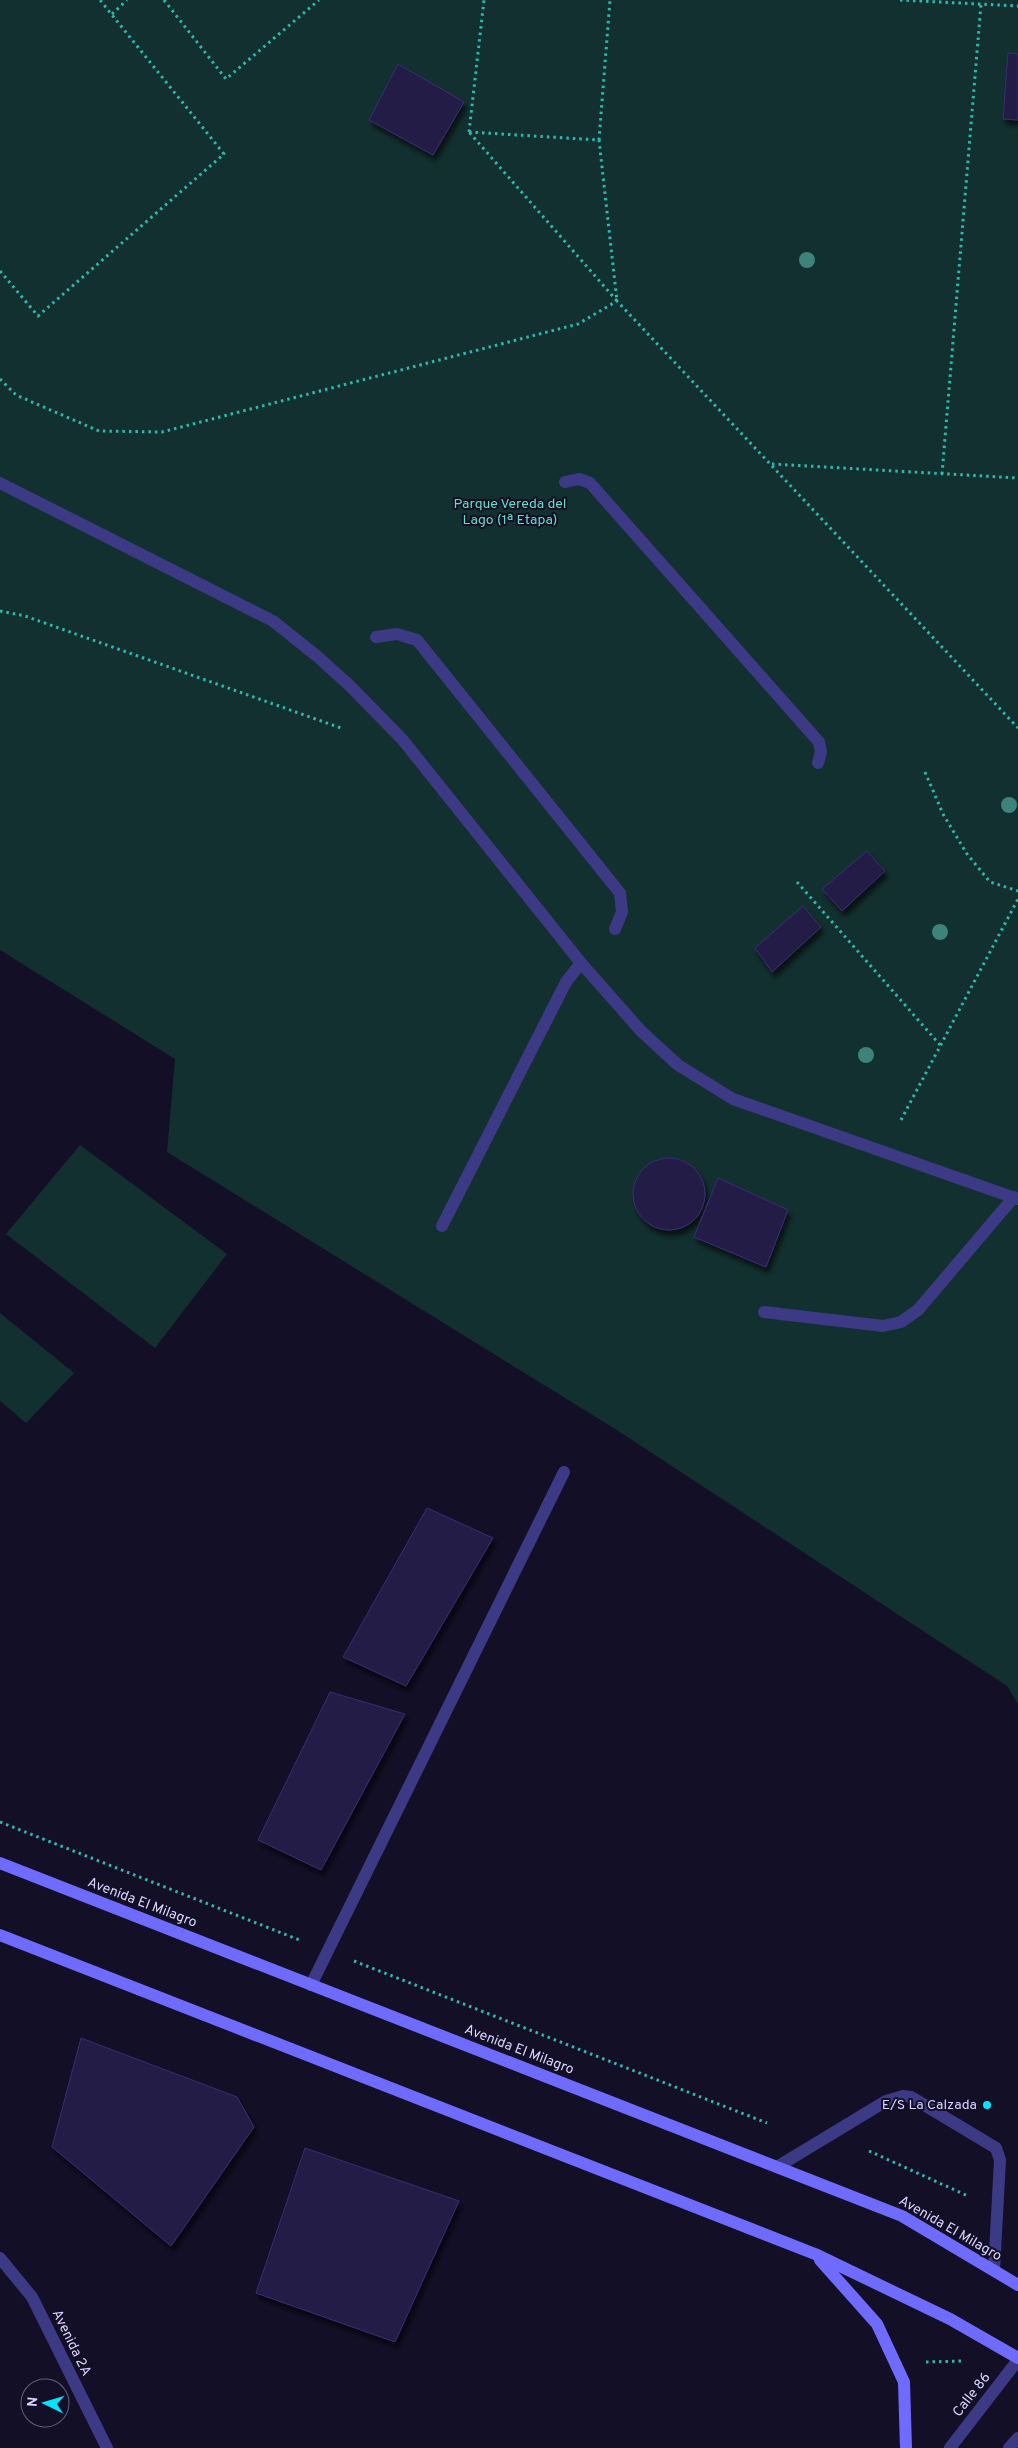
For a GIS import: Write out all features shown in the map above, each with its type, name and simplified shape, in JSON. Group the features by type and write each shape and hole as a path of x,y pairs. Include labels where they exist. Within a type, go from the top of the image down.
{"main road":[{"name":"Avenida El Milagro","path":"0,1863 902,2216 1018,2285"},
{"path":"0,1935 815,2254 950,2319 1018,2359"},
{"path":"815,2254 877,2324 904,2382 906,2448"}],"street":[{"path":"565,482 579,479 590,483 819,742 821,752 818,763"},
{"path":"0,484 273,621 303,645 349,685 402,739 580,963 641,1031 678,1065 733,1099 1016,1198 918,1310 900,1322 883,1326 764,1312"},
{"path":"376,637 397,634 417,640 620,892 622,912 615,929"},
{"path":"442,1226 566,982 580,963"},
{"path":"311,1985 564,1472"},
{"path":"777,2167 886,2101 903,2096 911,2097 996,2148 1000,2160 994,2270"},
{"name":"Avenida 2A","path":"0,2258 32,2297 106,2448"},
{"name":"Calle 86","path":"950,2448 1018,2359"},
{"path":"1009,2448 1018,2438"}],"path":[{"path":"0,271 38,316 224,154 100,0"},
{"path":"112,14 127,0"},
{"path":"164,0 226,79 319,0"},
{"path":"484,0 469,132 617,301 1018,728"},
{"path":"610,0 599,140 617,301"},
{"path":"900,0 1018,6"},
{"path":"942,474 981,4"},
{"path":"469,132 599,140"},
{"path":"0,379 16,395 98,431 162,432 578,324 617,301"},
{"path":"771,464 1018,478"},
{"path":"0,611 25,616 341,728"},
{"path":"925,772 943,814 967,854 990,882 1018,891"},
{"path":"797,882 941,1046"},
{"path":"901,1120 1018,899"},
{"path":"0,1822 767,2123"},
{"path":"869,2151 969,2196"},
{"path":"895,2363 966,2360 986,2339"}],"green space":[{"name":"Parque Vereda del Lago (1ª Etapa)","path":"0,0 1018,0 1018,1704 1007,1686 620,1432 167,1152 175,1059 0,950"},
{"path":"80,1145 227,1254 155,1348 6,1234"},
{"path":"0,1313 74,1373 26,1423 0,1401"}],"building":[{"path":"1008,53 1018,54 1018,120 1003,119"},
{"path":"398,64 464,102 433,155 369,120"},
{"path":"867,851 885,871 842,911 822,889"},
{"path":"803,906 821,927 772,972 755,948"},
{"path":"669,1158 689,1164 699,1174 705,1194 699,1214 689,1224 669,1230 649,1224 639,1214 633,1194 639,1174 649,1164"},
{"path":"718,1178 788,1210 766,1267 694,1237"},
{"path":"427,1508 493,1538 406,1686 343,1657"},
{"path":"330,1692 405,1714 321,1870 258,1840"},
{"path":"81,2038 237,2097 254,2127 171,2246 52,2147"},
{"path":"305,2148 459,2201 395,2342 256,2293"}],"place":[{"name":"E/S La Calzada","path":"987,2105"}]}
